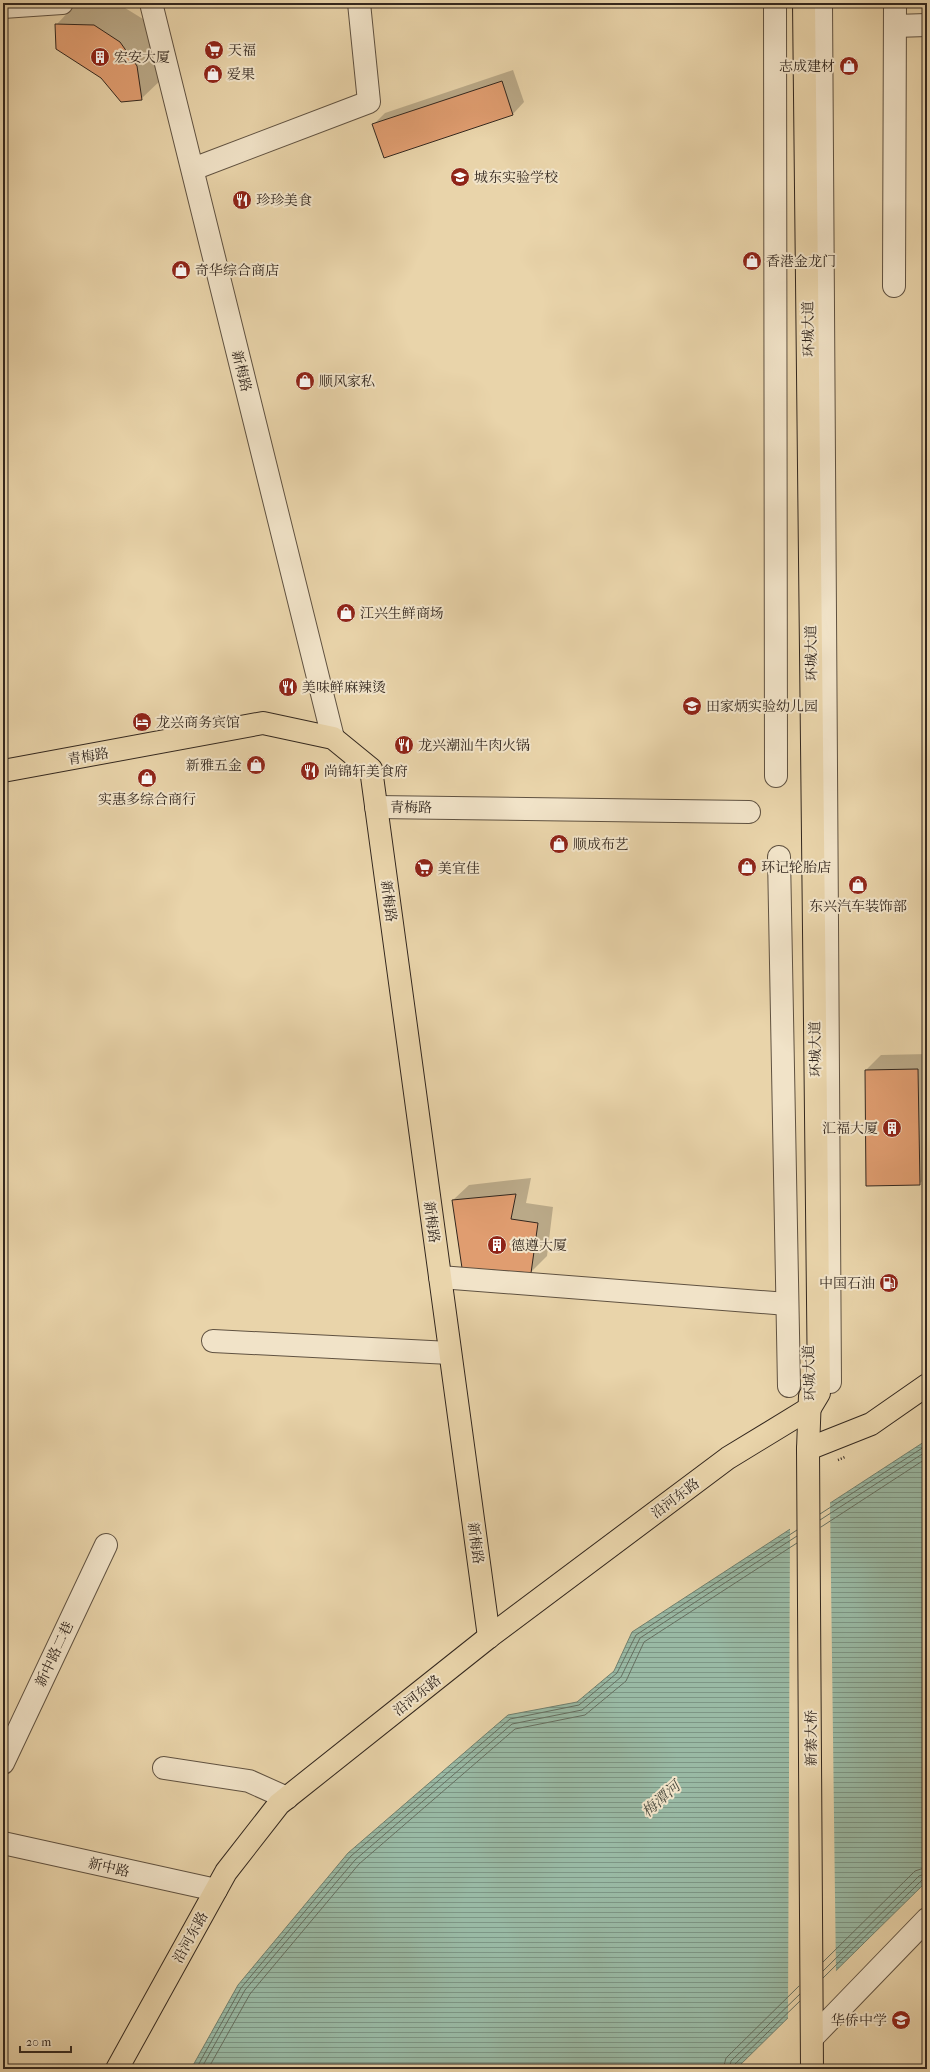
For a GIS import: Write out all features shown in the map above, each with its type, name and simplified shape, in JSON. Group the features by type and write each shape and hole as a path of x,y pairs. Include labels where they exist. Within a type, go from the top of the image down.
{"main road":[{"name":"环城大道","path":"793,3 807,1290 810,1408"},
{"name":"环城大道","path":"804,3 819,1393 810,1408"},
{"name":"青梅路","path":"3,771 263,723 333,738 371,769 376,807"},
{"name":"新梅路","path":"376,807 489,1637"},
{"path":"808,1455 871,1424 927,1385"},
{"name":"新寨大桥","path":"810,1408 808,1455 813,2014 812,2069"},
{"name":"沿河东路","path":"118,2069 226,1872 279,1804 489,1637 728,1458 810,1408"}],"street":[{"path":"3,7 62,3"},
{"name":"新梅路","path":"151,3 333,738"},
{"path":"192,169 369,102 359,3"},
{"path":"775,3 776,776"},
{"path":"821,3 830,1382"},
{"path":"894,286 895,3"},
{"path":"895,26 927,26"},
{"name":"青梅路","path":"376,807 749,812"},
{"path":"779,857 789,1386"},
{"path":"440,1277 787,1304"},
{"path":"213,1340 450,1353"},
{"name":"新中路二巷","path":"3,1763 106,1544"},
{"path":"164,1768 249,1781 287,1798"},
{"name":"新中路","path":"3,1843 216,1890"},
{"path":"812,2038 927,1919"}],"water":[{"name":"梅潭河","path":"927,1440 927,1881 736,2069 191,2069 238,1985 348,1853 508,1715 577,1702 614,1671 632,1632"}],"pier":[{"path":"830,1501 836,1974 788,2021 790,1527"}],"building":[{"name":"宏安大厦","path":"55,24 94,25 120,42 137,66 142,100 121,102 101,78 56,49"},
{"path":"502,81 513,115 384,158 372,124"},
{"name":"汇福大厦","path":"918,1069 920,1185 866,1186 865,1070"},
{"name":"德遵大厦","path":"516,1194 511,1219 538,1223 531,1273 462,1268 452,1200"}],"place":[{"name":"天福","path":"214,50"},
{"name":"宏安大厦","path":"100,57"},
{"name":"志成建材","path":"849,66"},
{"name":"爱果","path":"213,74"},
{"name":"城东实验学校","path":"460,177"},
{"name":"珍珍美食","path":"242,200"},
{"name":"香港金龙门","path":"752,261"},
{"name":"奇华综合商店","path":"181,270"},
{"name":"顺风家私","path":"305,381"},
{"name":"江兴生鲜商场","path":"346,613"},
{"name":"美味鲜麻辣烫","path":"288,687"},
{"name":"田家炳实验幼儿园","path":"692,706"},
{"name":"龙兴商务宾馆","path":"142,722"},
{"name":"龙兴潮汕牛肉火锅","path":"404,745"},
{"name":"新雅五金","path":"256,765"},
{"name":"尚锦轩美食府","path":"310,771"},
{"name":"实惠多综合商行","path":"147,778"},
{"name":"顺成布艺","path":"559,844"},
{"name":"环记轮胎店","path":"747,867"},
{"name":"美宜佳","path":"424,868"},
{"name":"东兴汽车装饰部","path":"858,885"},
{"name":"汇福大厦","path":"892,1128"},
{"name":"德遵大厦","path":"497,1245"},
{"name":"中国石油","path":"889,1283"},
{"name":"华侨中学","path":"901,2020"}]}
